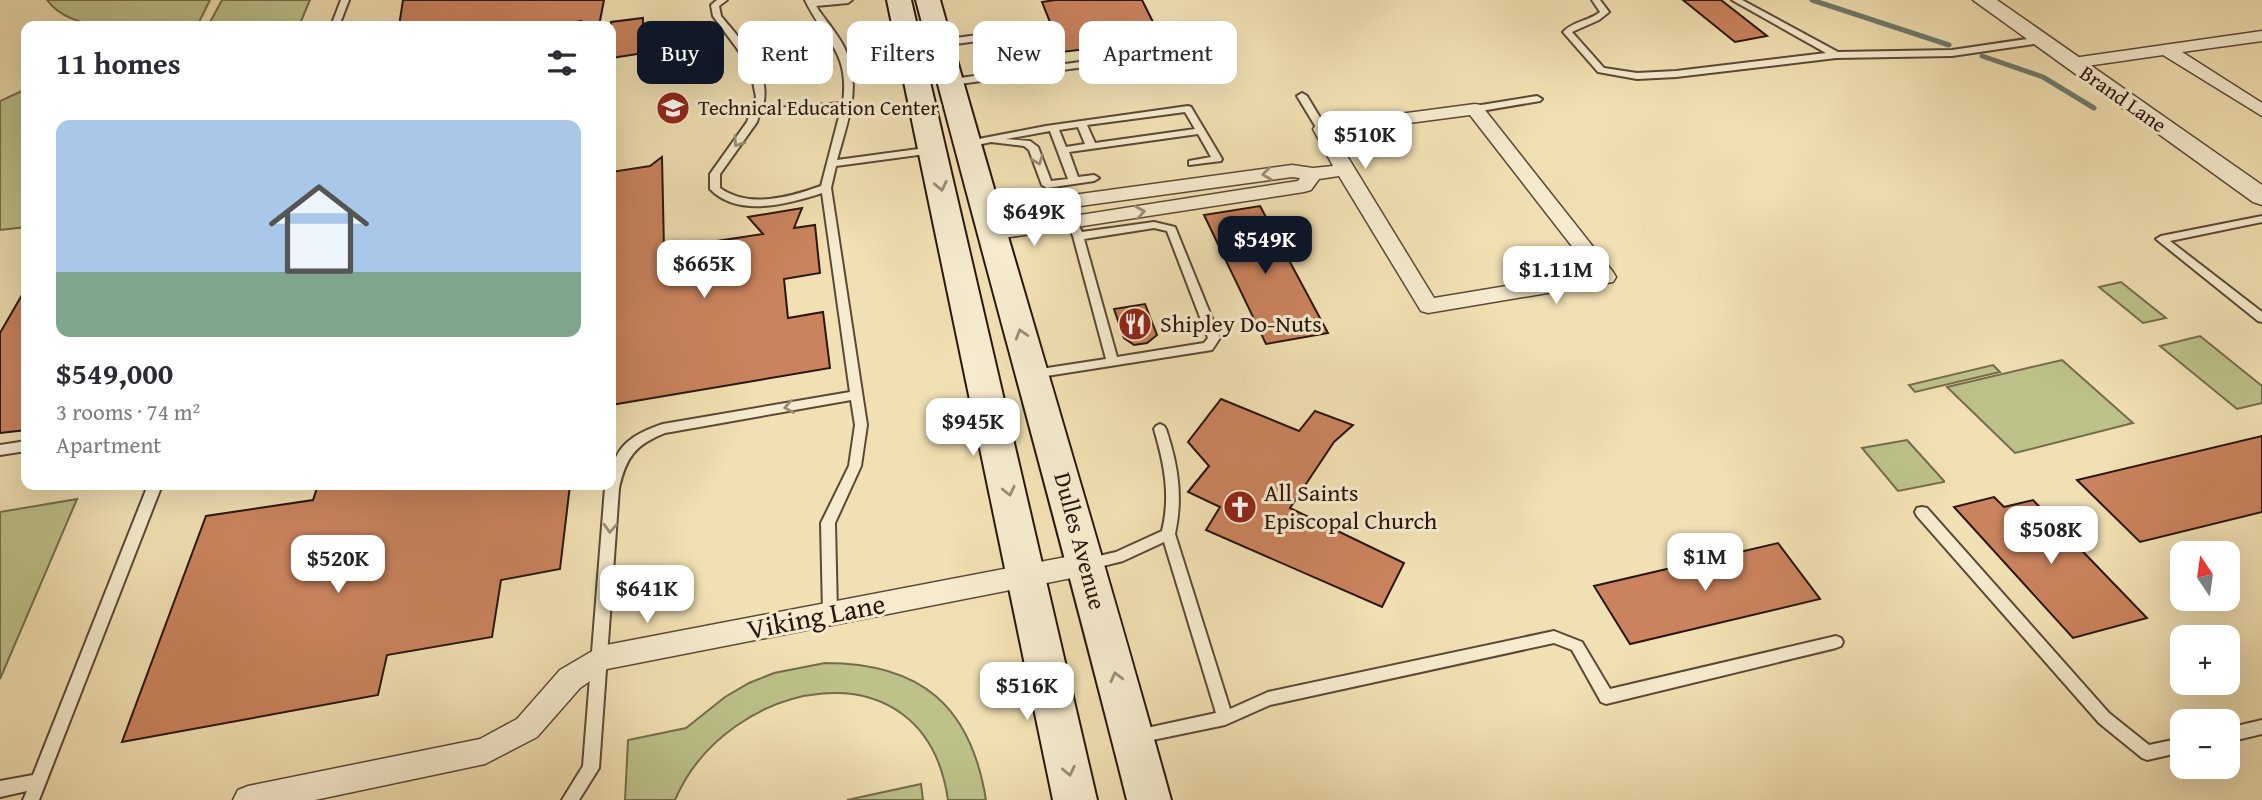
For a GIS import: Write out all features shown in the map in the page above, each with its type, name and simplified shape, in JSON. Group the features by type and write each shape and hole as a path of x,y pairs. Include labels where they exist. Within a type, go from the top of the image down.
{"main road":[{"path":"899,0 1075,800"},
{"name":"Dulles Avenue","path":"928,0 934,21"},
{"name":"Dulles Avenue","path":"952,84 981,142 988,224 1034,374 1149,800"}],"street":[{"name":"Brand Lane","path":"1983,0 2262,197"},
{"path":"2073,64 2262,36"},
{"path":"2167,50 2262,111"},
{"path":"1475,108 1606,277 1428,306 1322,129 1475,108"},
{"path":"988,224 1292,171 1313,174 1345,170"},
{"path":"988,224 1075,229 1304,186 1313,174"},
{"name":"Viking Lane","path":"248,800 485,751 527,728 570,679 601,658 1087,564"}],"lane":[{"path":"337,21 345,0"},
{"path":"723,0 715,5 716,16 755,66 761,97 752,122 715,174 715,189 730,200 760,201 789,198 826,187"},
{"path":"810,2 848,0"},
{"path":"1596,0 1605,12 1602,16 1575,26 1567,32 1595,66 1610,73 1655,76 1836,55 1952,53 2040,40"},
{"path":"1737,0 1836,55"},
{"path":"810,2 841,48 850,87 826,187 860,425 855,466 828,523 830,613"},
{"path":"959,81 1079,65"},
{"path":"1303,96 1322,129"},
{"path":"1475,108 1537,99"},
{"path":"756,112 847,106"},
{"path":"1063,150 1091,146 1114,131 1162,125 1188,109 1217,159 1193,163"},
{"path":"981,142 1007,135 1082,124 1114,131 1162,125 1201,131"},
{"path":"1082,124 1091,146"},
{"path":"1053,128 1074,181"},
{"path":"981,142 1027,143 1034,149 1047,185 1094,178"},
{"path":"831,164 933,150"},
{"path":"2262,219 2161,239 2262,318"},
{"path":"1034,374 1113,362 1208,347 1214,338 1171,229 1154,225 1075,229 1113,362"},
{"path":"616,468 626,449 642,436 663,429 856,395"},
{"path":"1160,429 1170,461 1175,492 1174,512 1168,534 1225,718"},
{"path":"0,450 21,447"},
{"path":"31,800 153,490"},
{"path":"570,800 591,768 612,490"},
{"path":"1922,512 2104,718 2147,753 2170,748"},
{"path":"1087,564 1118,557 1168,534"},
{"path":"1131,737 1225,718 1268,699 1554,636 1577,646 1606,697 1836,642"},
{"path":"2240,732 2262,727"},
{"path":"0,789 38,781"}],"green space":[{"path":"47,0 210,0 200,21 80,21 60,12"},
{"path":"222,0 310,0 301,21 211,21"},
{"path":"21,91 21,228 0,230 0,101"},
{"path":"2121,282 2166,318 2143,323 2099,287"},
{"path":"2200,336 2262,386 2262,403 2237,409 2160,346"},
{"path":"2062,360 2133,423 2015,453 1947,387"},
{"path":"1993,365 2000,372 1915,392 1909,385"},
{"path":"1907,440 1944,482 1898,491 1862,448"},
{"path":"77,499 0,679 0,512"},
{"path":"825,663 859,665 889,671 936,696 954,715 968,739 979,767 986,800 948,800 932,748 903,714 865,697 822,694 778,704 736,726 701,758 675,800 625,800 628,740 686,728 725,697 749,683 774,673"},
{"path":"921,784 923,800 847,800"}],"building":[{"path":"403,0 604,0 600,21 400,21"},
{"path":"1142,0 1152,21 1079,21 1079,50 1065,52 1065,21 1050,21 1042,2"},
{"path":"1683,0 1721,0 1767,36 1735,42"},
{"path":"643,18 643,21 637,21 637,54 616,57 616,21"},
{"path":"662,157 664,249 763,234 748,217 802,208 794,228 815,225 820,273 784,279 788,318 823,312 830,368 616,404 616,171 650,166"},
{"path":"1260,206 1328,333 1266,344 1204,215"},
{"path":"21,297 21,431 0,433 0,333"},
{"name":"Shipley Do-Nuts","path":"1145,304 1157,335 1147,343 1134,345 1124,338 1114,309"},
{"path":"1221,399 1299,431 1315,411 1353,425 1334,442 1290,508 1404,563 1382,607 1206,530 1220,507 1188,492 1209,466 1188,442"},
{"path":"2262,436 2262,512 2140,542 2077,480"},
{"path":"316,490 569,490 560,569 501,580 492,637 387,655 378,695 122,742 206,516 313,500"},
{"path":"1994,497 2004,507 2033,500 2147,618 2073,638 1954,507"},
{"path":"1778,543 1820,599 1630,644 1594,586"}],"waterway":[{"path":"1812,0 1949,45"},
{"path":"1982,56 2043,77 2094,108"}],"place":[{"name":"Technical Education Center","path":"673,108"},
{"name":"Shipley Do-Nuts","path":"1135,324"},
{"name":"All Saints Episcopal Church","path":"1240,507"}]}
